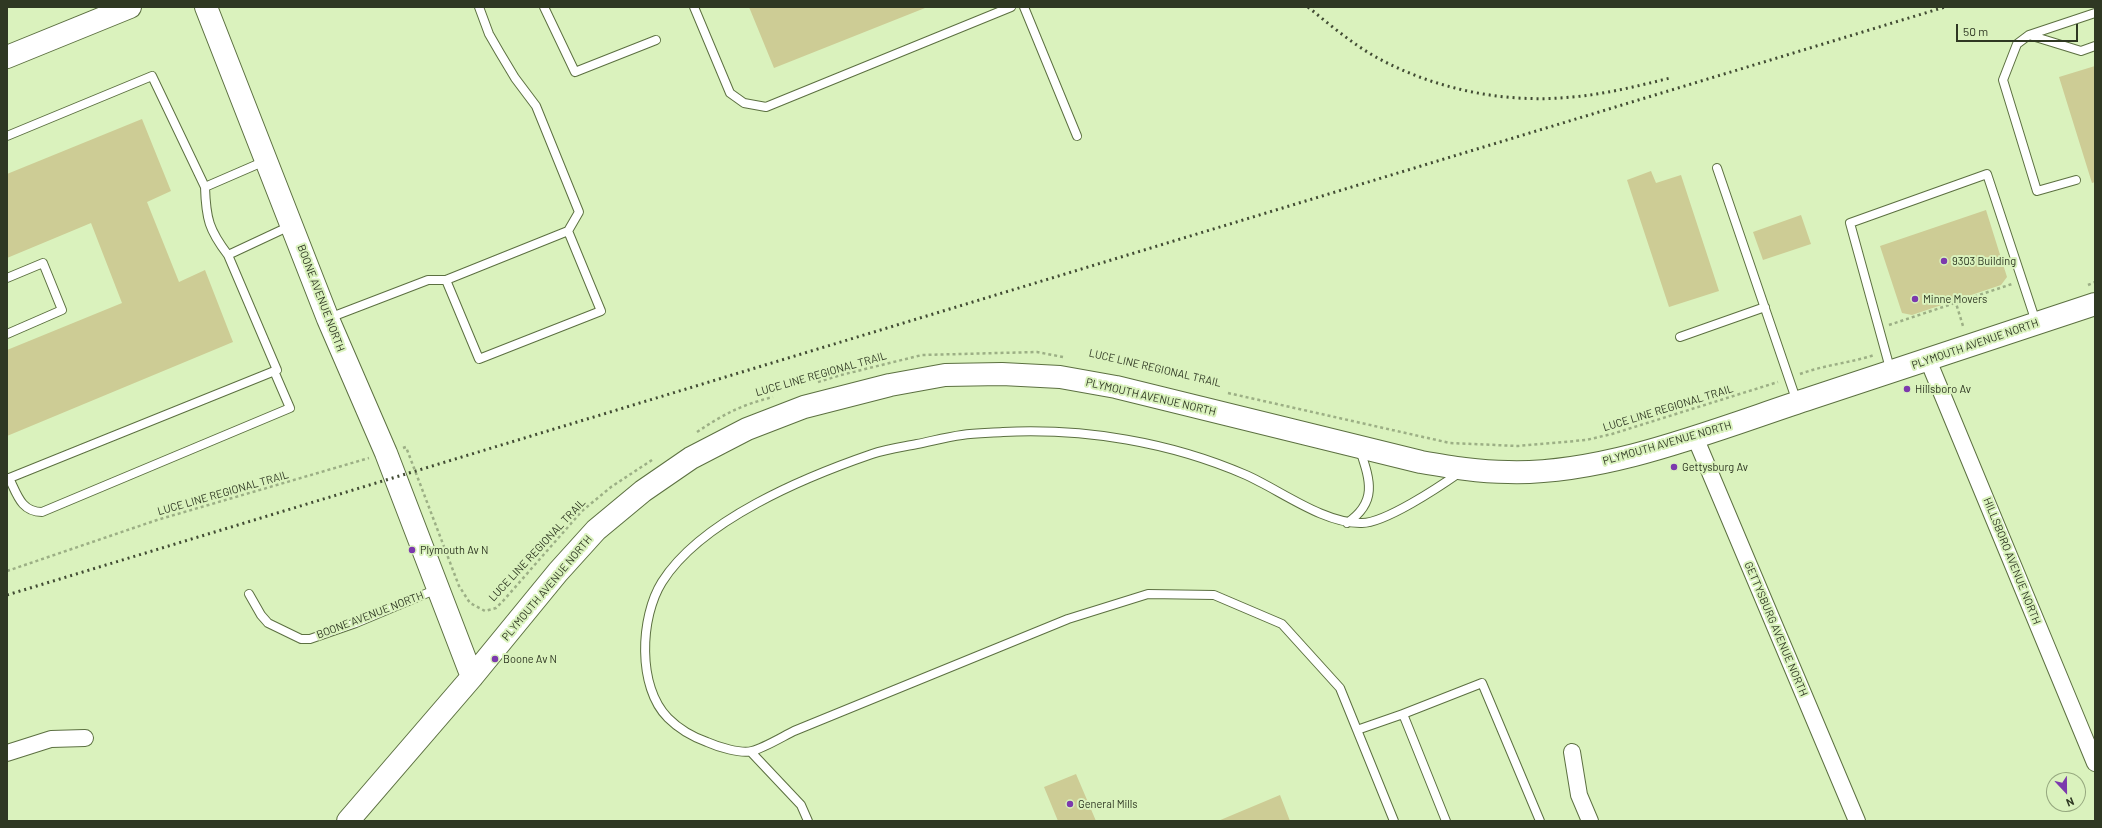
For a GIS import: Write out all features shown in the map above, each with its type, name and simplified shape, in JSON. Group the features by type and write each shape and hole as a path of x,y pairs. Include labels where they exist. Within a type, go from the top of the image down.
{"street":[{"path":"7,58 130,7"},
{"name":"BOONE AVENUE NORTH","path":"206,7 293,225 328,319 386,453 472,677"},
{"name":"PLYMOUTH AVENUE NORTH","path":"348,821 472,677 558,572 596,530 643,491 691,458 747,429 835,398 890,385 945,375 1002,374 1060,378 1116,387 1421,462 1464,469 1509,472 1592,464 1696,437 1797,403 1888,362 1928,360 2095,304"},
{"name":"HILLSBORO AVENUE NORTH","path":"1928,360 2095,764"},
{"name":"GETTYSBURG AVENUE NORTH","path":"1696,437 1856,821"},
{"path":"7,753 51,739 85,738"},
{"path":"1572,752 1579,795 1590,821"}],"lane":[{"path":"328,319 428,280 446,280 568,231 579,212 536,106 515,78 489,34 479,7"},
{"path":"544,7 558,40 575,72 656,40"},
{"path":"694,7 730,93 744,103 766,107 1012,7"},
{"path":"1024,7 1077,136"},
{"path":"2076,180 2037,191 2003,80 2017,44 2029,35 2095,13"},
{"path":"2029,35 2081,51 2095,46"},
{"path":"7,136 152,76 205,187 207,219 214,237 228,255 277,370 274,371 8,478 21,503 33,512 42,512 290,408 274,371"},
{"path":"205,187 266,160"},
{"path":"1717,168 1797,403"},
{"path":"1888,362 1850,223 1987,174 2037,323"},
{"path":"228,255 293,225"},
{"path":"446,280 479,360 601,311 568,231"},
{"path":"7,278 43,263 62,310 7,334"},
{"path":"1680,337 1765,307"},
{"path":"1394,821 1340,688 1282,624 1214,595 1148,594 1068,619 794,731 751,752 720,747 693,737 666,717 649,686 645,654 647,620 662,583 685,553 721,526 790,485 875,453 963,434 1038,431 1122,438 1195,455 1247,476 1295,502 1347,523 1367,523 1384,517 1440,486 1464,469"},
{"path":"1347,523 1360,515 1368,497 1370,480 1360,447"},
{"name":"BOONE AVENUE NORTH","path":"249,594 261,615 268,623 301,639 310,639 356,623 438,588"},
{"path":"1357,730 1403,714 1482,683 1540,821"},
{"path":"1403,714 1446,821"},
{"path":"751,752 801,805 808,821"}],"path":[{"path":"1878,328 2022,281"},
{"path":"2082,287 2095,282"},
{"path":"1955,302 1963,326"},
{"path":"1956,328 1970,324"},
{"name":"LUCE LINE REGIONAL TRAIL","path":"813,384 841,374 922,355 1037,352 1067,357"},
{"name":"LUCE LINE REGIONAL TRAIL","path":"1222,392 1450,443 1518,446 1586,440 1612,434 1789,378 1809,370 1852,362 1888,362"},
{"name":"LUCE LINE REGIONAL TRAIL","path":"695,433 733,409 748,403 776,396"},
{"name":"LUCE LINE REGIONAL TRAIL","path":"7,571 157,520 406,447 459,586 470,603 485,611 496,608 503,601 582,511 611,487 658,456"}],"building":[{"path":"749,7 925,7 925,8 774,68"},
{"path":"2095,66 2095,182 2092,183 2059,77"},
{"path":"142,119 171,191 147,202 179,282 205,270 233,342 7,436 7,350 122,303 91,223 7,258 7,174"},
{"path":"1651,171 1656,183 1681,175 1719,291 1669,307 1627,180"},
{"name":"9303 Building","path":"1986,210 2007,277 2001,285 1912,315 1902,313 1880,246"},
{"path":"1801,215 1811,244 1763,260 1753,232"},
{"name":"General Mills","path":"1076,774 1096,821 1058,821 1044,787"},
{"path":"1280,795 1290,821 1218,821"}],"railway":[{"path":"1308,7 1348,39 1374,56 1397,68 1420,77 1470,92 1495,96 1547,99 1585,96 1610,92 1670,78"},
{"path":"7,595 1945,7"}],"place":[{"name":"9303 Building","path":"1944,261"},
{"name":"Minne Movers","path":"1915,299"},
{"name":"Hillsboro Av","path":"1907,389"},
{"name":"Gettysburg Av","path":"1674,467"},
{"name":"Plymouth Av N","path":"412,550"},
{"name":"Boone Av N","path":"495,659"},
{"name":"General Mills","path":"1070,804"}]}
